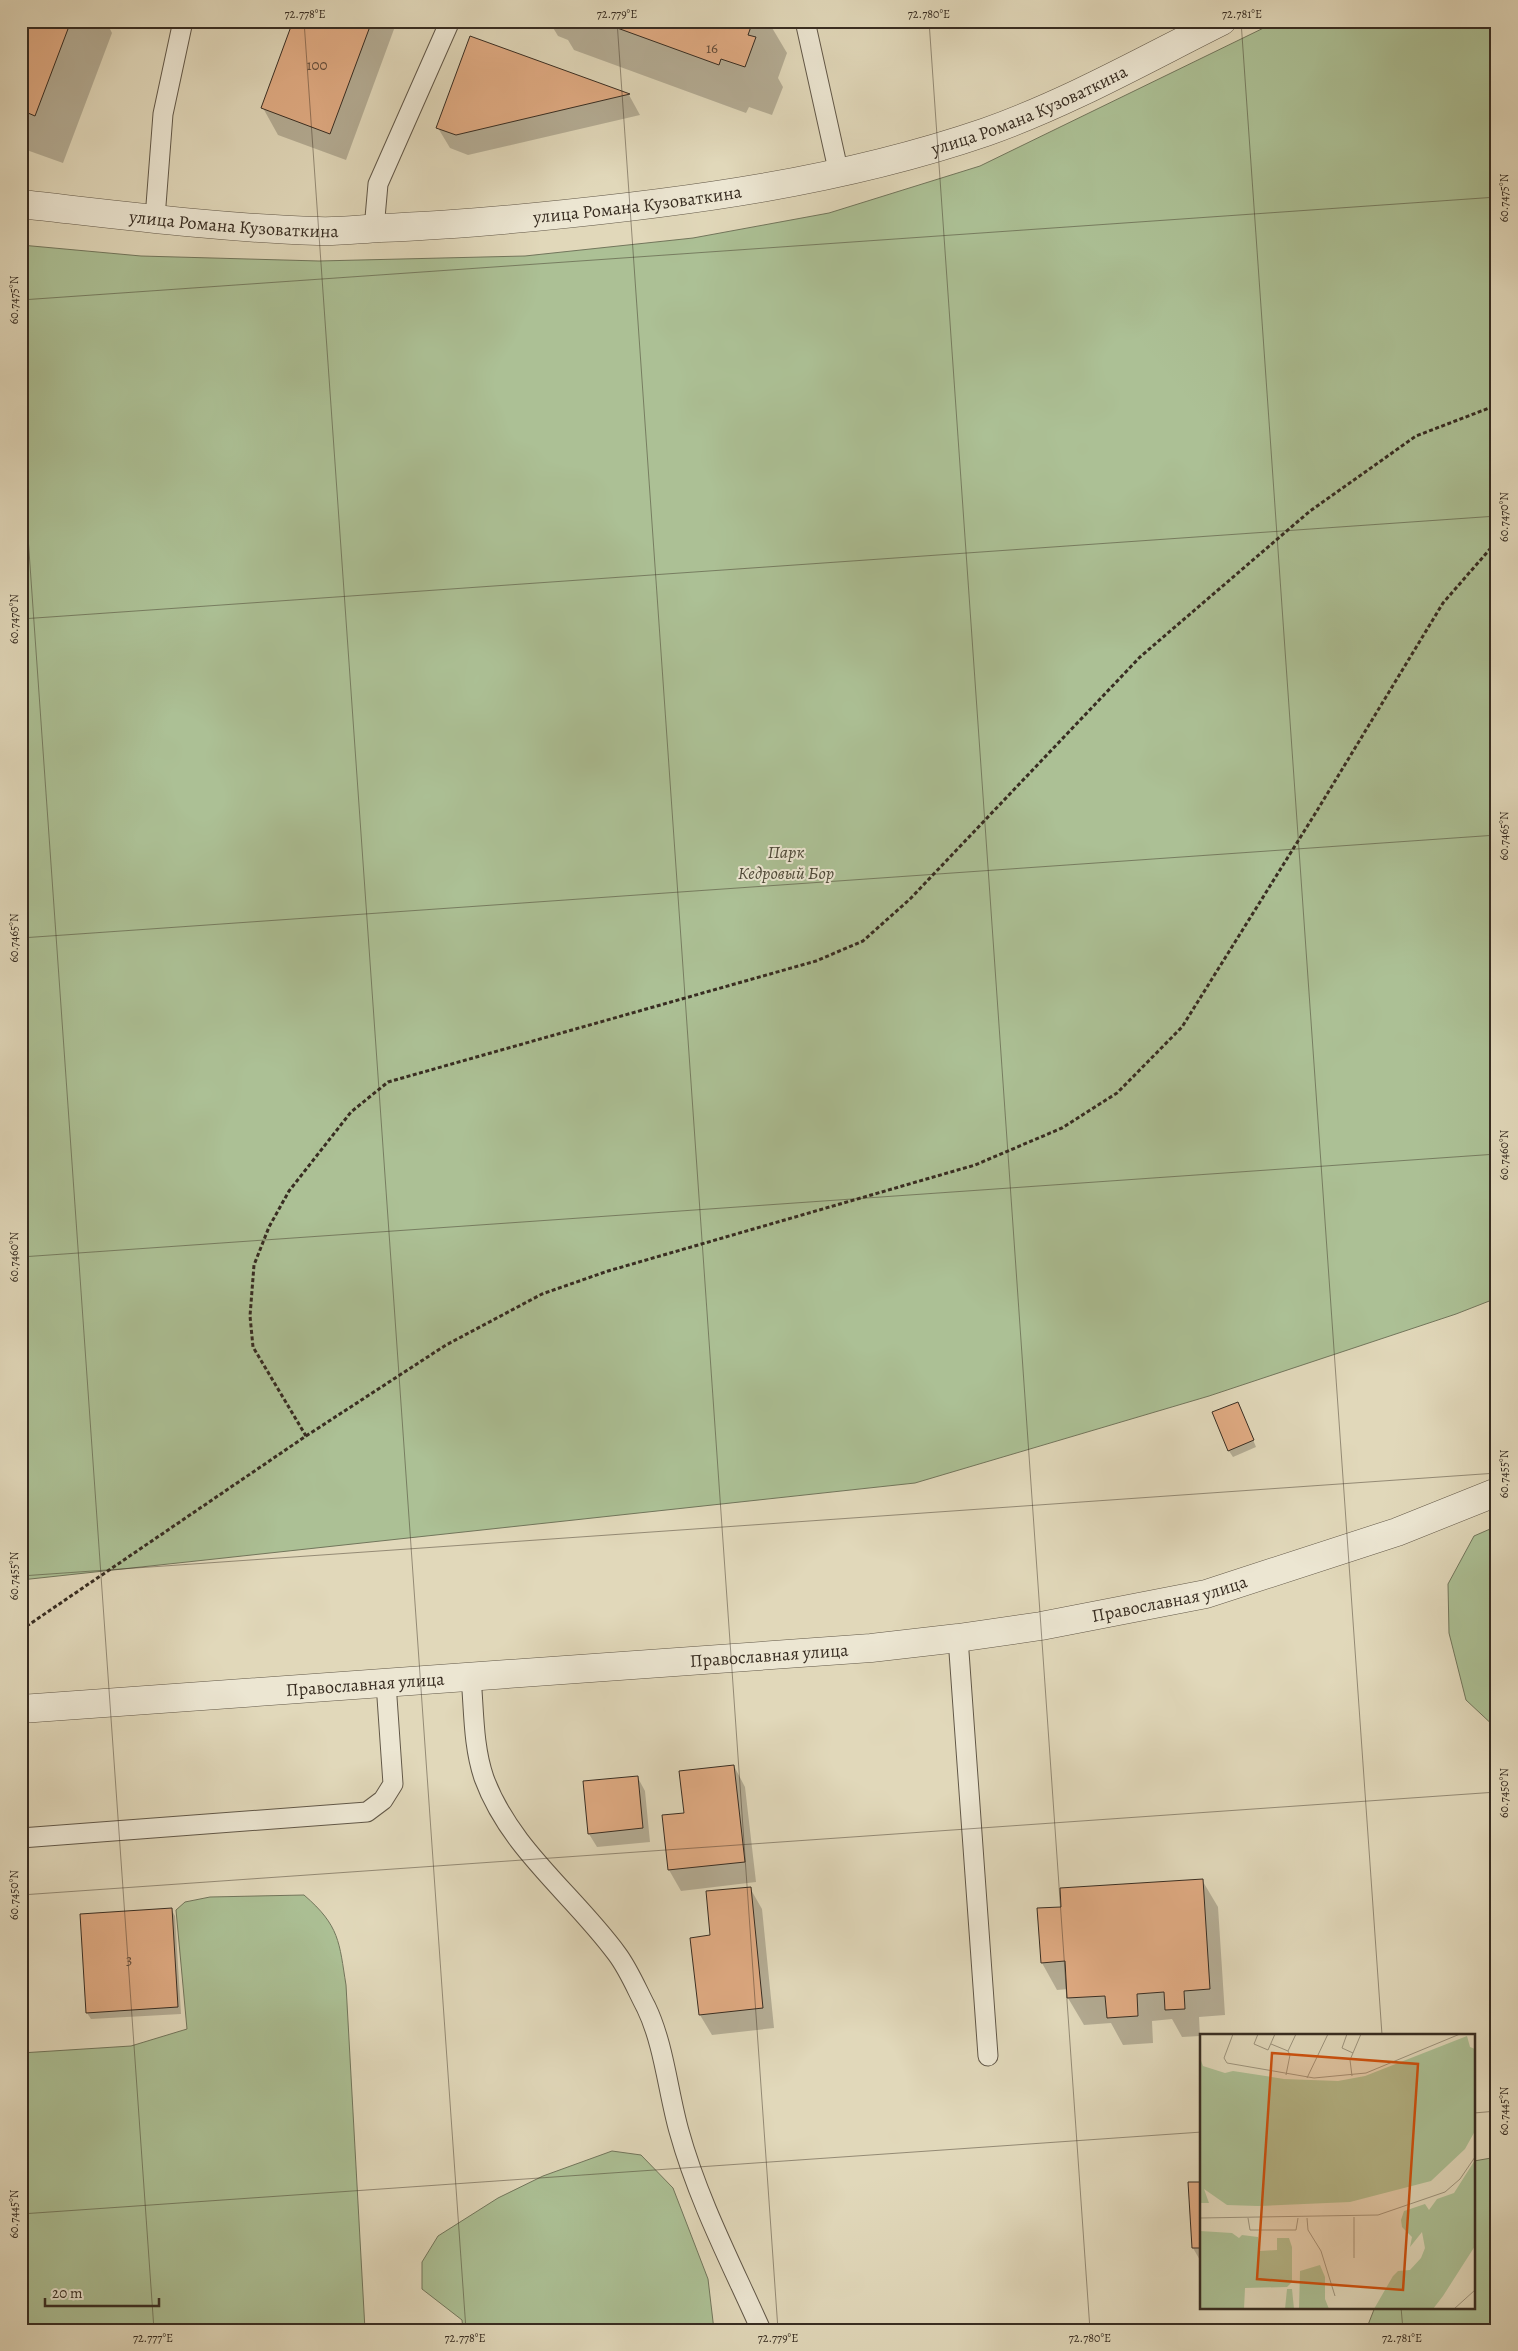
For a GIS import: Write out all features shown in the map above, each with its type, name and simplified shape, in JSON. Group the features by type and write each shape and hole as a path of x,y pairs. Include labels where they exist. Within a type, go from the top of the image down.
{"street":[{"name":"улица Романа Кузоваткина","path":"21,204 155,218 320,231 450,225 630,208 775,186 839,174 898,159 986,132 1068,99 1222,21"},
{"name":"Православная улица","path":"21,1709 871,1648 1040,1626 1206,1594 1397,1532 1497,1492"}],"lane":[{"path":"155,218 163,114 183,21"},
{"path":"374,228 378,184 450,21"},
{"path":"805,21 839,174"},
{"path":"958,1638 988,2056"},
{"path":"471,1677 476,1747 483,1776 493,1800 512,1834 618,1955 647,2010 664,2065 679,2131 698,2189 761,2330"},
{"path":"21,1838 368,1812 383,1800 393,1784 386,1683"}],"path":[{"path":"306,1436 254,1347 250,1316 254,1265 270,1227 288,1192 351,1112 388,1082 816,961 863,941 910,899 1140,657 1310,511 1416,436 1497,405"},
{"path":"21,1630 306,1436 446,1345 542,1294 608,1271 975,1164 1062,1128 1117,1093 1182,1027 1318,809 1443,603 1497,541"}],"green space":[{"name":"Парк Кедровый Бор","path":"1278,21 1497,21 1497,1298 1456,1314 1209,1396 915,1483 21,1580 21,245 141,256 319,261 525,256 693,238 829,213 980,166"},
{"path":"1497,1526 1497,1729 1466,1700 1449,1633 1448,1584 1474,1536"},
{"path":"304,1895 325,1916 336,1935 342,1957 346,1985 365,2330 21,2330 21,2053 131,2046 187,2029 176,1910 185,1902 210,1897"},
{"path":"612,2151 641,2155 673,2188 708,2279 714,2330 463,2330 462,2320 422,2289 422,2262 438,2236 498,2198 543,2176"},
{"path":"1497,2157 1497,2330 1366,2330 1375,2308 1476,2308 1476,2161"}],"building":[{"path":"21,21 71,21 35,116 21,110"},
{"path":"293,21 372,21 330,134 261,108"},
{"path":"598,21 753,21 748,35 756,37 745,67 721,59 719,65"},
{"path":"470,36 630,94 456,135 436,128"},
{"path":"1238,1402 1254,1440 1228,1451 1212,1412"},
{"path":"734,1765 745,1862 668,1870 662,1815 684,1813 679,1771"},
{"path":"638,1776 643,1828 588,1834 583,1781"},
{"path":"1203,1879 1210,1989 1184,1991 1185,2009 1165,2010 1164,1992 1137,1994 1138,2016 1107,2018 1105,1996 1067,1998 1065,1961 1041,1963 1037,1908 1061,1907 1060,1888"},
{"path":"751,1887 763,2008 699,2015 690,1938 710,1935 706,1891"},
{"path":"172,1908 178,2007 86,2013 80,1914"},
{"path":"1188,2182 1200,2182 1200,2248 1192,2248"}]}
